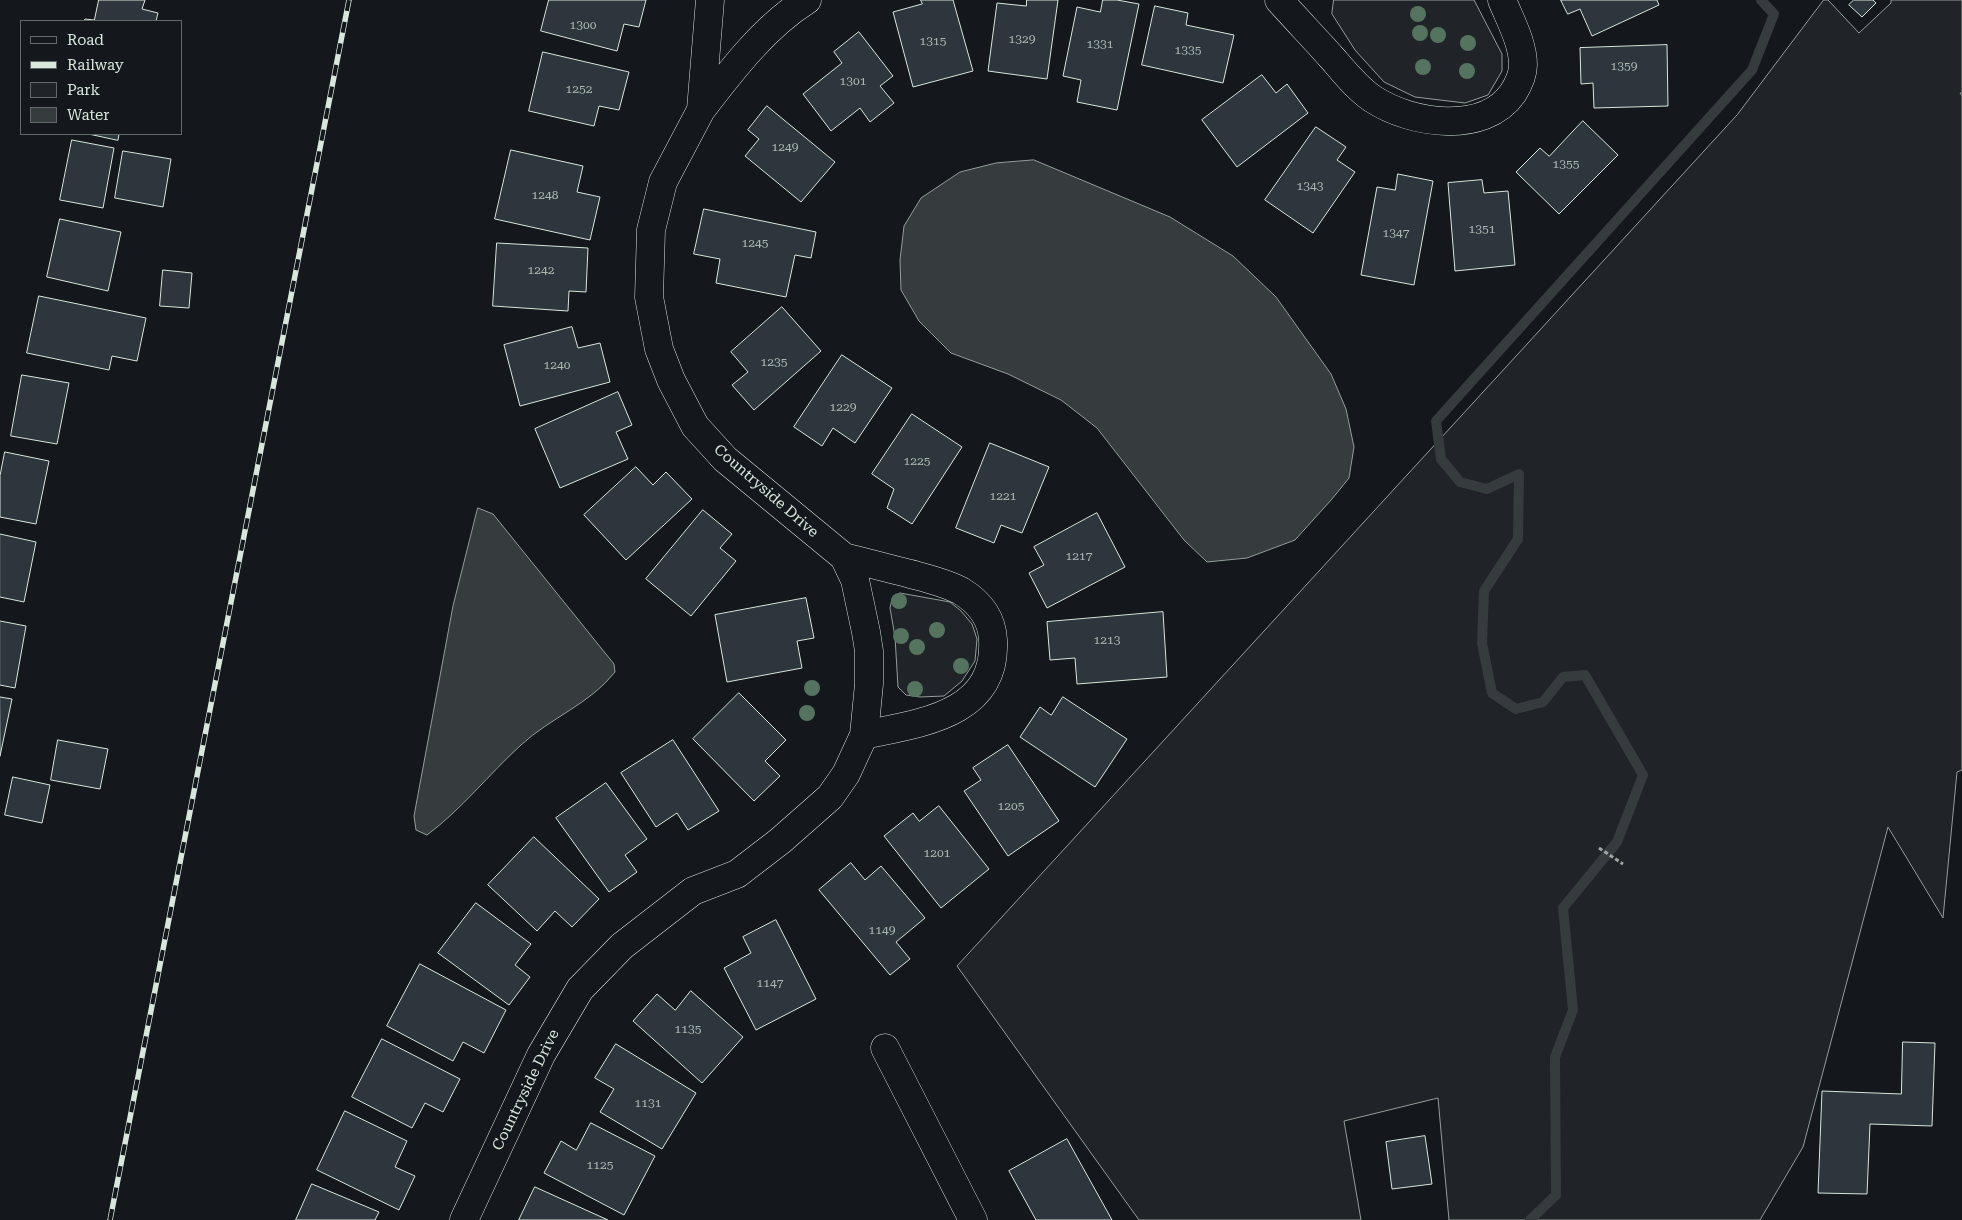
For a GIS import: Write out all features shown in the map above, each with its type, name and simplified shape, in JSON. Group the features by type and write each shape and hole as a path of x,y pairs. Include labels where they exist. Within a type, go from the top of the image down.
{"street":[{"name":"Countryside Drive","path":"700,110 710,0"},
{"name":"Countryside Drive","path":"807,0 762,37 700,110 663,182 651,230 649,298 659,349 671,380 695,426 725,459 844,557 939,582 962,592 981,606 992,628 994,652 987,676 974,696 954,711 932,720 864,735"},
{"path":"1279,0 1354,82 1373,99 1396,111 1446,122 1472,119 1496,110 1510,97 1519,83 1523,66 1520,45 1502,0"},
{"name":"Countryside Drive","path":"464,1220 540,1055 580,988 622,946 693,891 737,874 780,841 830,797 846,774 864,735 870,684 869,650 866,632 855,580 844,557"},
{"path":"885,1048 973,1220"}],"path":[{"path":"1599,848 1623,864"}],"green space":[{"path":"1334,0 1474,0 1502,54 1502,71 1488,95 1465,103 1415,97 1384,82 1355,50 1332,14"},
{"path":"1824,0 1828,0 1859,33 1891,3 1891,0 1962,0 1962,93 1960,93 1962,96 1962,770 1957,772 1943,918 1888,827 1803,1147 1760,1220 1449,1220 1438,1098 1344,1121 1361,1220 1139,1220 957,966 1737,115"},
{"path":"900,593 950,602 972,624 977,639 975,661 962,681 944,696 920,697 906,695 898,687 895,637 890,608 892,599"}],"water":[{"path":"1034,160 1170,217 1233,256 1276,297 1331,374 1346,409 1354,447 1349,478 1295,540 1247,558 1207,562 1184,540 1097,428 1061,400 1008,374 951,353 919,321 901,290 900,260 904,226 921,198 960,172 996,163"},
{"path":"478,508 493,514 614,664 615,672 594,693 532,735 464,803 427,835 416,830 414,816 453,606"}],"building":[{"path":"99,0 145,0 142,9 158,13 156,20 94,20"},
{"path":"549,0 646,0 639,27 624,24 617,51 541,31"},
{"path":"921,0 953,0 973,71 913,87 893,12 922,4"},
{"path":"1027,0 1058,0 1047,79 988,71 997,3 1026,6"},
{"path":"1103,0 1117,0 1139,4 1117,110 1077,102 1081,80 1063,76 1077,7 1100,12"},
{"path":"1561,0 1657,0 1659,5 1592,36 1580,9 1568,14"},
{"path":"1854,0 1873,0 1876,3 1862,17 1849,5"},
{"path":"1155,6 1188,13 1186,25 1234,35 1223,83 1142,65"},
{"path":"859,32 893,76 880,86 894,103 870,122 860,108 831,131 803,94 842,63 834,52"},
{"path":"1667,45 1668,106 1594,108 1593,83 1581,84 1580,48"},
{"path":"543,52 629,72 619,110 599,106 594,126 529,111"},
{"path":"1262,75 1276,93 1287,84 1308,113 1237,167 1202,120"},
{"path":"767,106 835,162 801,202 745,156 759,139 748,130"},
{"path":"1583,121 1618,155 1559,214 1516,172 1540,148 1549,156"},
{"path":"1316,127 1346,147 1337,160 1355,172 1313,233 1265,200"},
{"path":"94,135 119,135 118,140"},
{"path":"72,140 114,148 103,208 60,200"},
{"path":"511,150 583,166 577,192 600,197 590,240 495,219"},
{"path":"123,151 171,159 163,207 115,198"},
{"path":"1398,174 1433,181 1414,285 1361,275 1377,187 1395,190"},
{"path":"1482,180 1484,193 1508,191 1515,265 1455,271 1448,183"},
{"path":"704,209 816,232 811,258 795,255 786,297 716,283 720,259 694,254"},
{"path":"60,219 121,232 108,291 47,277"},
{"path":"497,243 588,248 586,292 569,291 568,311 493,306"},
{"path":"163,270 192,273 189,308 160,306"},
{"path":"39,296 146,318 137,361 112,356 109,370 27,353"},
{"path":"782,307 821,351 754,410 732,385 748,372 731,352"},
{"path":"572,327 578,348 600,343 610,382 520,406 504,345"},
{"path":"842,355 892,388 855,443 833,428 822,446 794,427"},
{"path":"22,375 69,383 57,444 11,436"},
{"path":"618,392 632,425 616,432 628,459 560,488 535,429"},
{"path":"912,414 962,447 912,524 887,508 894,489 872,474"},
{"path":"990,443 1049,467 1022,533 1001,525 994,543 956,528"},
{"path":"5,452 49,461 36,524 0,517 0,476"},
{"path":"636,467 653,485 666,472 692,499 626,560 584,515"},
{"path":"703,510 732,534 720,548 736,561 691,616 646,579"},
{"path":"1097,513 1125,567 1047,608 1029,573 1044,565 1034,547"},
{"path":"0,534 36,542 24,602 0,597"},
{"path":"806,598 814,638 797,641 802,668 727,682 715,615"},
{"path":"1163,612 1167,677 1077,684 1075,658 1050,660 1047,622"},
{"path":"0,621 26,626 15,688 0,685"},
{"path":"739,693 786,740 765,761 780,776 754,801 693,739"},
{"path":"0,697 12,699 0,756"},
{"path":"1063,697 1127,739 1095,787 1020,737 1040,707 1051,715"},
{"path":"58,740 108,749 100,789 51,780"},
{"path":"673,740 719,811 688,830 677,813 656,827 621,773"},
{"path":"1008,745 1059,821 1008,856 964,791 981,780 973,768"},
{"path":"13,777 50,785 42,823 5,815"},
{"path":"606,783 647,839 625,855 637,872 609,892 556,818"},
{"path":"939,806 989,869 941,908 884,836 913,813 919,821"},
{"path":"534,837 599,899 572,927 555,911 537,931 488,885"},
{"path":"851,863 865,880 881,866 925,918 896,942 910,959 890,975 819,890"},
{"path":"476,903 531,944 515,965 530,977 509,1005 438,953"},
{"path":"776,920 816,999 756,1030 724,968 751,953 743,937"},
{"path":"420,964 506,1010 484,1053 463,1042 453,1061 387,1026"},
{"path":"691,991 743,1037 702,1083 633,1021 657,994 675,1010"},
{"path":"382,1039 460,1079 443,1112 425,1103 412,1128 352,1097"},
{"path":"1903,1042 1935,1043 1932,1126 1870,1124 1867,1194 1818,1193 1822,1091 1901,1094"},
{"path":"616,1044 696,1093 662,1149 600,1112 614,1089 595,1078"},
{"path":"345,1111 407,1141 395,1167 415,1176 399,1210 317,1170"},
{"path":"591,1123 655,1156 624,1215 544,1173 561,1141 576,1150"},
{"path":"1425,1136 1432,1184 1392,1189 1386,1142"},
{"path":"1067,1139 1112,1220 1036,1220 1009,1171"},
{"path":"312,1184 379,1212 375,1220 296,1220"},
{"path":"535,1187 608,1220 519,1220"}],"waterway":[{"path":"1530,1220 1556,1195 1555,1057 1573,1010 1563,908 1617,842 1643,775 1585,675 1563,677 1543,702 1516,709 1492,693 1482,643 1484,591 1518,539 1519,474 1487,489 1460,482 1441,459 1436,421 1752,70 1774,14 1761,0"}],"railway":[{"path":"110,1220 349,0"}]}
